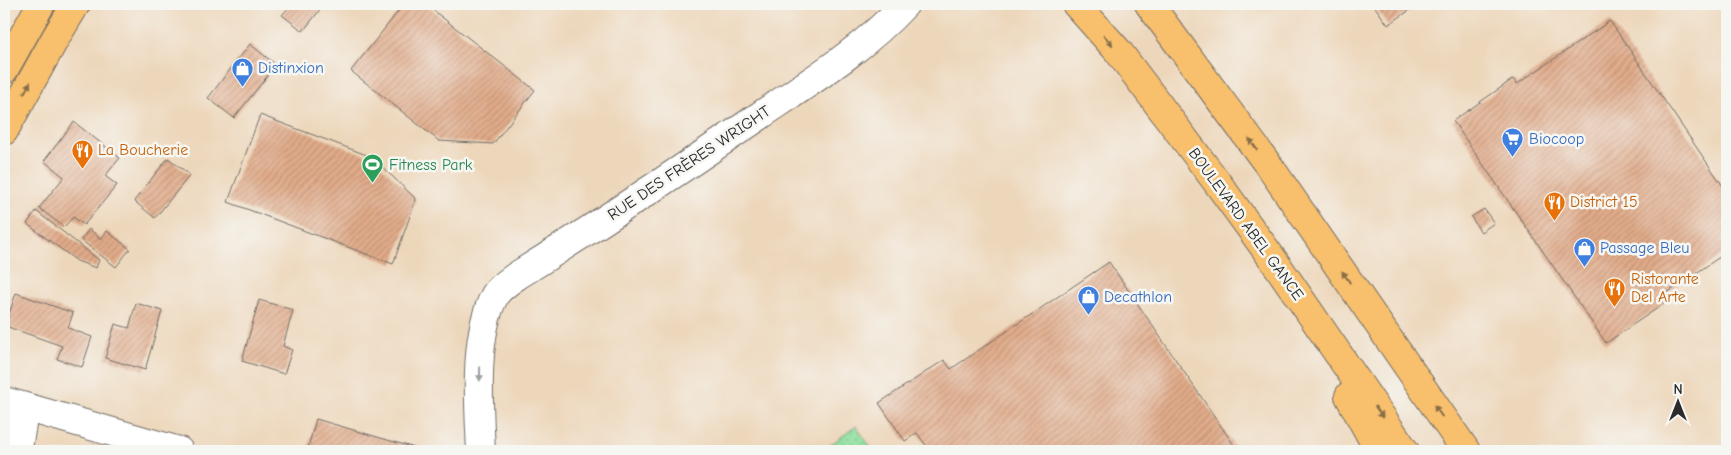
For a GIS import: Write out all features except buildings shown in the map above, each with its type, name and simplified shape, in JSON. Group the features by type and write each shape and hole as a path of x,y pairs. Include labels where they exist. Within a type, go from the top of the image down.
{"main road":[{"path":"4,70 41,4"},
{"path":"4,131 76,4"},
{"name":"BOULEVARD ABEL GANCE","path":"1076,4 1118,51 1277,265 1405,451"},
{"path":"1149,4 1272,170 1466,451"},
{"path":"1277,265 1379,451"}],"street":[{"name":"RUE DES FRÈRES WRIGHT","path":"481,451 480,367 484,326 496,294 518,274 698,160 840,60 892,18 905,4"},
{"path":"4,449 19,442 15,404 179,451"}],"shaded area":[{"path":"4,4 1727,4 1727,451 4,451"}],"green space":[{"path":"856,426 873,451 821,451 825,449"}],"place":[{"name":"Distinxion","path":"242,87"},
{"name":"Biocoop","path":"1513,158"},
{"name":"La Boucherie","path":"82,169"},
{"name":"Fitness Park","path":"373,184"},
{"name":"District 15","path":"1554,221"},
{"name":"Passage Bleu","path":"1584,267"},
{"name":"Ristorante Del Arte","path":"1615,307"},
{"name":"Decathlon","path":"1088,316"}]}
